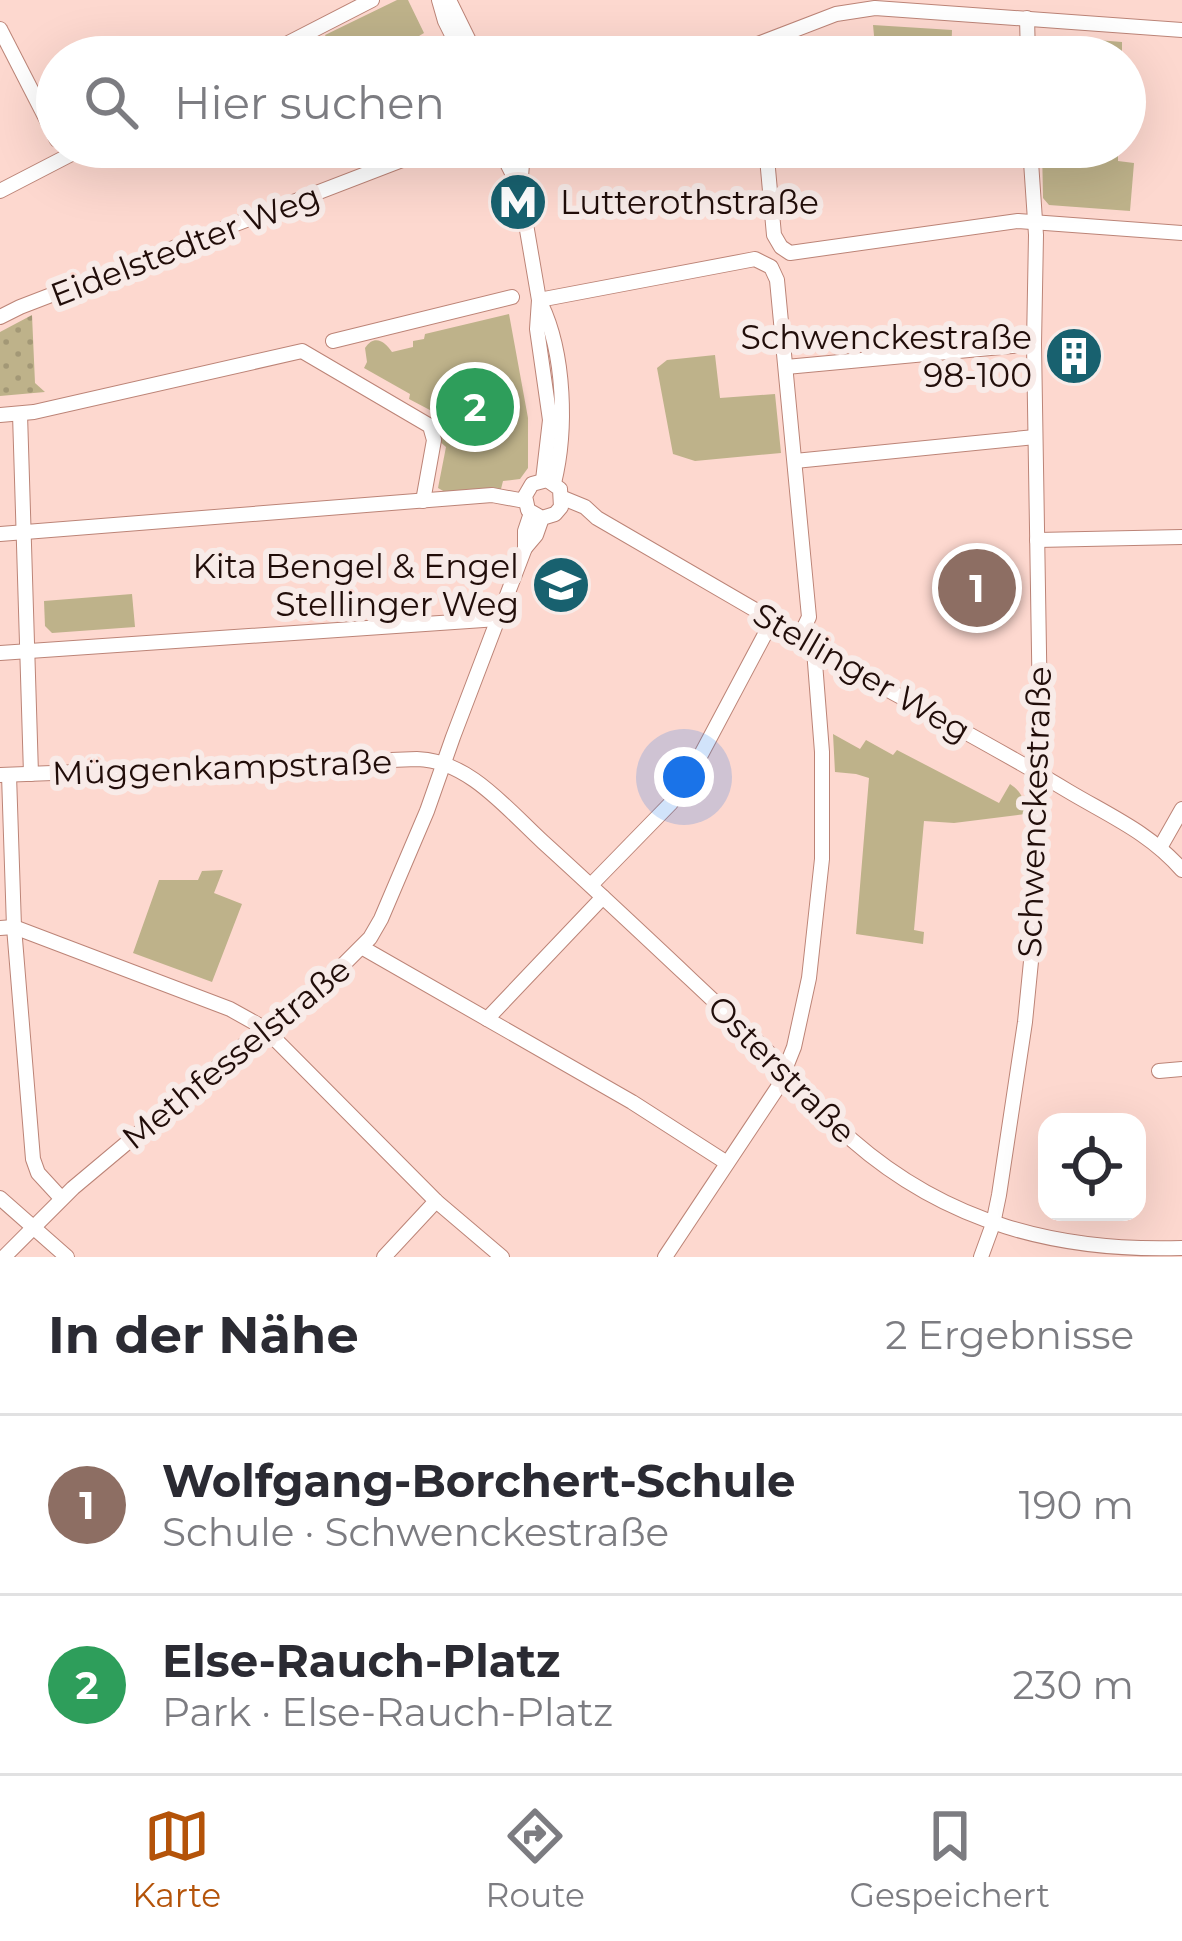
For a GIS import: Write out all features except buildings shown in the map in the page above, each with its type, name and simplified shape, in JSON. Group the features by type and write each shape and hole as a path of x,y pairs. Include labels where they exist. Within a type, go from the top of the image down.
{"street":[{"path":"302,36 372,0"},
{"path":"439,0 452,36"},
{"path":"449,0 467,36"},
{"path":"790,36 849,11 910,5 1182,30"},
{"path":"1028,19 1028,36"},
{"path":"0,28 36,99"},
{"path":"0,191 36,166"},
{"name":"Eidelstedter Weg","path":"0,317 381,168"},
{"path":"510,168 520,189"},
{"path":"0,534 492,495 553,516 561,503 560,489 548,481 550,420 537,329 539,300 520,189 523,168"},
{"path":"768,168 774,235 784,250 798,253 1034,220 1182,233"},
{"name":"Schwenckestraße","path":"980,1257 998,1196 1036,911 1041,775 1031,168"},
{"path":"539,300 755,260 769,265 776,274 809,617 800,636"},
{"path":"333,340 512,297"},
{"path":"786,367 1034,344"},
{"path":"0,415 302,351 430,426 434,440 423,502"},
{"path":"20,414 31,774"},
{"path":"795,461 1035,437"},
{"name":"Methfesselstraße","path":"4,1257 61,1198 363,948 412,848 525,548 536,535 530,486 548,481"},
{"name":"Stellinger Weg","path":"561,503 586,507 597,518 800,636 814,650 1041,775 1161,846 1182,870"},
{"path":"1036,540 1182,538"},
{"path":"0,653 498,619"},
{"path":"591,885 688,779 772,621"},
{"path":"665,1257 786,1071 794,1047 809,978 822,859 822,752 814,650"},
{"name":"Müggenkampstraße","path":"4,775 417,759 445,762"},
{"name":"Osterstraße","path":"445,762 469,775 591,885 786,1071 841,1130 887,1168 951,1206 993,1224 1074,1243 1182,1249"},
{"path":"4,775 7,927 33,1159 38,1173 61,1198"},
{"path":"1161,846 1182,809"},
{"path":"487,1019 603,897"},
{"path":"7,927 230,1009 264,1028 436,1201 502,1257"},
{"path":"363,948 632,1102 727,1163"},
{"path":"1159,1071 1182,1069"},
{"path":"0,1198 67,1257"},
{"path":"384,1257 436,1201"}],"shaded area":[{"path":"397,0 408,0 424,33 419,36 325,35"},
{"path":"873,25 952,30 952,36 874,36"},
{"path":"1042,168 1134,168 1130,211 1049,205 1043,198"},
{"path":"509,314 528,418 528,468 520,479 503,481 501,489 445,492 438,488 446,447 438,440 437,425 445,418 364,368 365,348 379,341 392,352 413,347 413,341 424,339 425,334"},
{"path":"32,315 35,383 45,392 0,396 0,332"},
{"path":"715,355 720,398 775,394 781,453 695,461 673,454 657,368 667,360"},
{"path":"132,594 135,627 52,633 45,626 44,601"},
{"path":"833,734 860,749 866,740 893,755 897,750 999,803 1010,784 1022,797 1025,814 954,823 924,821 914,930 924,932 923,944 856,934 869,778 835,772"},
{"path":"223,870 214,893 242,904 212,982 133,953 159,880 198,880 202,871"}],"place":[{"name":"Lutterothstraße","path":"518,202"},
{"name":"Schwenckestraße 98-100","path":"1074,356"},
{"name":"Else-Rauch-Platz","path":"475,407"},
{"name":"Kita Bengel & Engel Stellinger Weg","path":"561,585"},
{"name":"Wolfgang-Borchert-Schule","path":"977,588"}]}
